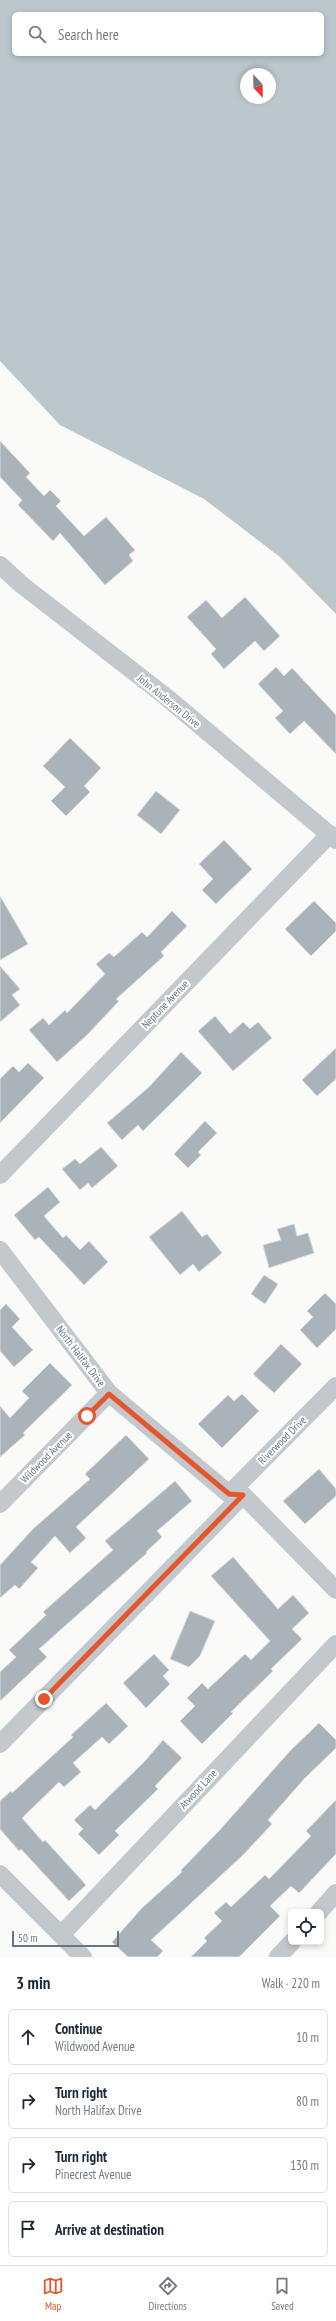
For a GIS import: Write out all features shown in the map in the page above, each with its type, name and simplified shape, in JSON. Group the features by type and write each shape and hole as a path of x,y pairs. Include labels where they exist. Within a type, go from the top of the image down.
{"street":[{"name":"John Anderson Drive","path":"0,565 22,585 165,696 333,837"},
{"name":"Neptune Avenue","path":"0,1175 333,837"},
{"name":"North Halifax Drive","path":"0,1250 109,1394 236,1495 336,1590"},
{"name":"Riverwood Drive","path":"0,1744 236,1495 336,1386"},
{"name":"Wildwood Avenue","path":"0,1504 109,1394"},
{"name":"Atwood Lane","path":"61,1935 336,1644"},
{"path":"0,1874 84,1957"},
{"path":"322,1909 336,1893"},
{"path":"278,1957 289,1945"}],"shaded area":[{"path":"0,0 336,0 336,614 280,557 204,499 60,425 0,361"}],"building":[{"path":"0,441 30,473 26,477 44,496 50,490 61,501 56,506 84,536 106,517 135,550 129,555 133,561 105,585 60,533 53,541 18,505 22,500 0,477"},
{"path":"245,597 280,636 264,651 255,641 224,669 211,654 216,649 187,617 206,600 222,618"},
{"path":"276,667 284,676 292,668 336,715 336,754 304,721 290,734 275,718 283,711 258,684"},
{"path":"70,738 101,768 84,786 90,792 66,816 51,801 65,787 43,766"},
{"path":"156,791 180,810 161,834 137,815"},
{"path":"224,840 252,869 216,904 202,890 213,879 199,864"},
{"path":"0,896 28,944 0,960"},
{"path":"314,901 336,923 336,931 311,956 285,929"},
{"path":"172,911 187,926 161,952 164,956 116,999 119,1001 87,1035 57,1062 29,1030 43,1018 49,1025 65,1010 67,1013 105,974 96,964 109,953 114,957 142,932 147,937"},
{"path":"0,966 20,989 12,995 20,1005 0,1022"},
{"path":"215,1016 230,1034 243,1022 250,1029 258,1022 272,1038 233,1071 198,1031"},
{"path":"336,1048 336,1079 317,1096 302,1080"},
{"path":"181,1052 202,1073 143,1131 138,1125 122,1140 107,1123 149,1087"},
{"path":"28,1063 44,1078 0,1123 0,1079 13,1066 19,1072"},
{"path":"205,1121 217,1133 198,1152 201,1155 188,1168 174,1154"},
{"path":"101,1147 118,1166 92,1188 88,1183 80,1190 62,1169 75,1159 80,1164"},
{"path":"48,1187 60,1202 44,1216 63,1238 66,1235 80,1250 89,1241 108,1262 84,1285 39,1237 35,1240 14,1215"},
{"path":"182,1211 202,1237 207,1234 222,1253 199,1272 193,1264 180,1275 149,1237"},
{"path":"294,1224 297,1236 308,1233 314,1253 269,1268 263,1245 281,1240 277,1229"},
{"path":"264,1275 278,1284 265,1304 251,1294"},
{"path":"325,1293 336,1304 336,1329 317,1348 300,1330 313,1317 307,1311"},
{"path":"6,1304 20,1319 12,1327 33,1350 14,1367 0,1351 0,1310"},
{"path":"281,1344 302,1364 274,1393 253,1374"},
{"path":"50,1363 72,1385 23,1433 25,1435 0,1457 0,1406 10,1418 29,1398 22,1391"},
{"path":"242,1394 259,1411 222,1448 198,1424 228,1395 234,1401"},
{"path":"126,1435 149,1459 76,1527 86,1538 70,1553 55,1536 31,1562 38,1568 19,1589 15,1585 0,1598 0,1565 33,1529 90,1479 85,1474"},
{"path":"319,1469 336,1489 336,1496 305,1524 283,1501"},
{"path":"175,1481 192,1501 157,1531 162,1537 146,1552 147,1553 39,1649 47,1657 0,1701 0,1672 16,1657 9,1650 46,1615 43,1612 113,1550 105,1541"},
{"path":"233,1557 278,1609 293,1595 309,1613 292,1629 302,1639 271,1669 273,1671 231,1712 233,1713 202,1744 180,1721 195,1706 187,1698 202,1683 208,1689 245,1654 251,1660 270,1641 211,1576"},
{"path":"190,1611 215,1621 200,1656 189,1667 170,1659"},
{"path":"154,1654 169,1670 163,1676 170,1684 146,1708 123,1683"},
{"path":"106,1703 128,1726 109,1744 102,1737 73,1763 81,1772 64,1787 59,1782 22,1818 43,1842 45,1840 86,1885 69,1901 21,1849 19,1851 0,1829 0,1801 11,1791 12,1793 73,1737 71,1735"},
{"path":"319,1723 336,1740 336,1748 304,1779 268,1820 272,1824 243,1855 151,1940 163,1951 157,1957 128,1957 112,1942 142,1908 182,1872 181,1870 218,1832 290,1751"},
{"path":"163,1740 182,1758 155,1786 158,1789 115,1831 119,1835 99,1855 78,1834 83,1829 74,1820 90,1805 95,1810 145,1761"},
{"path":"336,1800 336,1854 299,1893 291,1886 270,1906 280,1916 239,1957 191,1957 207,1941 204,1938 222,1921 214,1913 226,1902 231,1907 265,1875 269,1879 311,1836 306,1831"}],"route":[{"path":"44,1699 243,1495 229,1494 109,1394 87,1416"}]}
